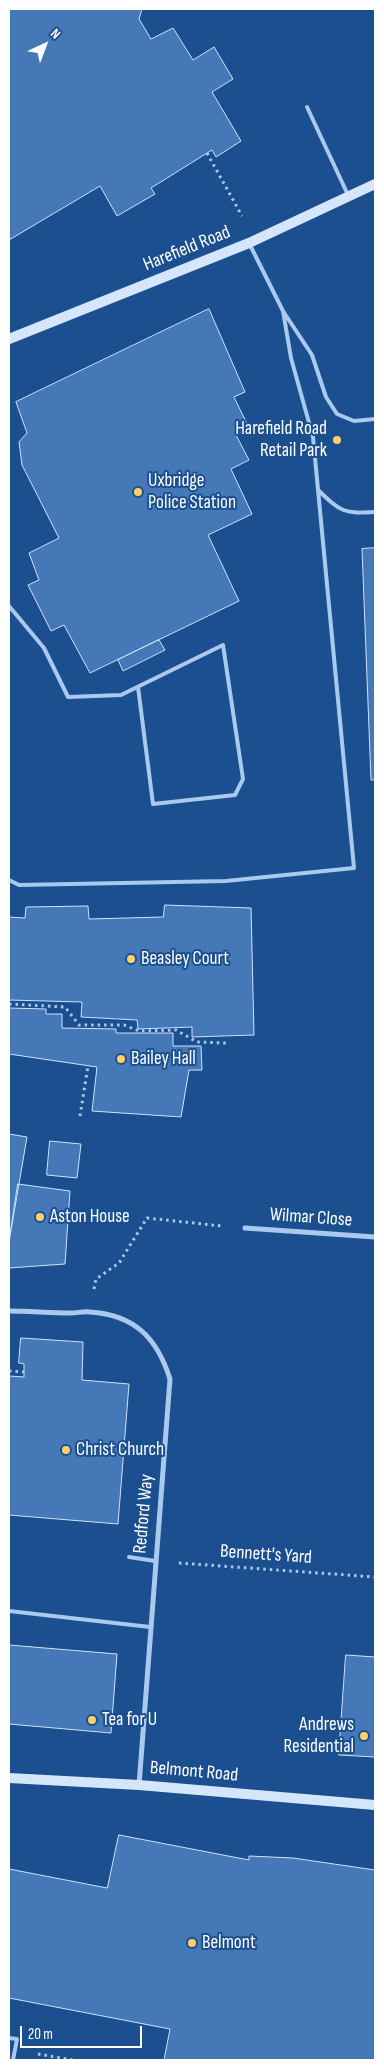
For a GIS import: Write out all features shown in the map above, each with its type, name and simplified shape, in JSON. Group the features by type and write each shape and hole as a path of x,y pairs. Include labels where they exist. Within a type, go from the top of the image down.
{"main road":[{"name":"Harefield Road","path":"9,339 253,242 375,184"},
{"name":"Belmont Road","path":"9,1778 139,1785 375,1805"}],"street":[{"name":"Wilmar Close","path":"245,1228 375,1238"},
{"name":"Redford Way","path":"9,1311 89,1312 124,1320 144,1332 155,1343 164,1359 170,1379 139,1785"}],"lane":[{"path":"307,107 349,197"},
{"path":"253,242 283,311 312,355 326,397 337,414 354,421 375,420"},
{"path":"9,880 20,885 226,881 354,868 313,437 291,358 283,311"},
{"path":"318,490 332,504 350,513 375,512"},
{"path":"9,606 44,648 68,697 121,695 223,645 243,779 235,794 153,804 138,687"},
{"path":"129,1557 155,1561"},
{"path":"9,1611 150,1627"},
{"path":"9,2038 17,2039 13,2060"}],"path":[{"path":"207,153 253,242"},
{"path":"9,1004 65,1007 79,1025 124,1025 139,1031 176,1030 197,1042 226,1043"},
{"path":"80,1116 88,1066"},
{"path":"89,1312 96,1279 118,1263 147,1218 245,1228"},
{"path":"9,1372 24,1372"},
{"name":"Bennett's Yard","path":"155,1561 375,1577"},
{"path":"15,2050 73,2060"}],"building":[{"path":"9,9 142,9 139,19 151,39 173,28 193,60 214,47 233,79 212,92 241,141 216,157 212,150 151,188 155,194 117,216 100,186 9,240"},
{"name":"Uxbridge Police Station","path":"209,309 245,392 234,397 249,428 236,435 249,460 231,469 252,514 208,535 239,601 90,673 64,625 51,631 28,585 39,580 29,553 59,538 22,465 19,442 27,433 16,402"},
{"path":"375,548 375,780 371,780 362,549"},
{"path":"159,640 165,650 123,671 118,660"},
{"name":"Beasley Court","path":"165,905 251,908 254,1035 192,1037 192,1027 138,1029 137,1020 81,1017 82,1002 9,1000 9,917 25,918 26,907 88,906 89,919 163,917"},
{"name":"Bailey Hall","path":"9,1008 46,1009 46,1014 62,1014 62,1028 116,1029 116,1033 173,1033 173,1046 201,1046 202,1070 189,1070 181,1117 92,1111 97,1067 9,1054"},
{"path":"9,1134 27,1137 9,1242"},
{"path":"50,1141 81,1144 77,1178 47,1175"},
{"name":"Aston House","path":"18,1184 70,1191 65,1264 9,1268 9,1242"},
{"name":"Christ Church","path":"21,1338 83,1342 82,1380 129,1384 118,1524 9,1515 9,1376 24,1377 24,1364 19,1363"},
{"path":"9,1645 117,1654 111,1733 9,1724"},
{"path":"346,1655 375,1657 375,1757 339,1755"},
{"name":"Belmont","path":"119,1835 249,1860 249,1856 293,1858 375,1870 375,2060 164,2060 170,2029 9,1998 9,1869 107,1888"}],"place":[{"name":"Harefield Road Retail Park","path":"337,440"},
{"name":"Uxbridge Police Station","path":"138,492"},
{"name":"Beasley Court","path":"131,959"},
{"name":"Bailey Hall","path":"121,1059"},
{"name":"Aston House","path":"40,1217"},
{"name":"Christ Church","path":"66,1450"},
{"name":"Tea for U","path":"92,1720"},
{"name":"Andrews Residential","path":"364,1736"},
{"name":"Belmont","path":"192,1943"}]}
